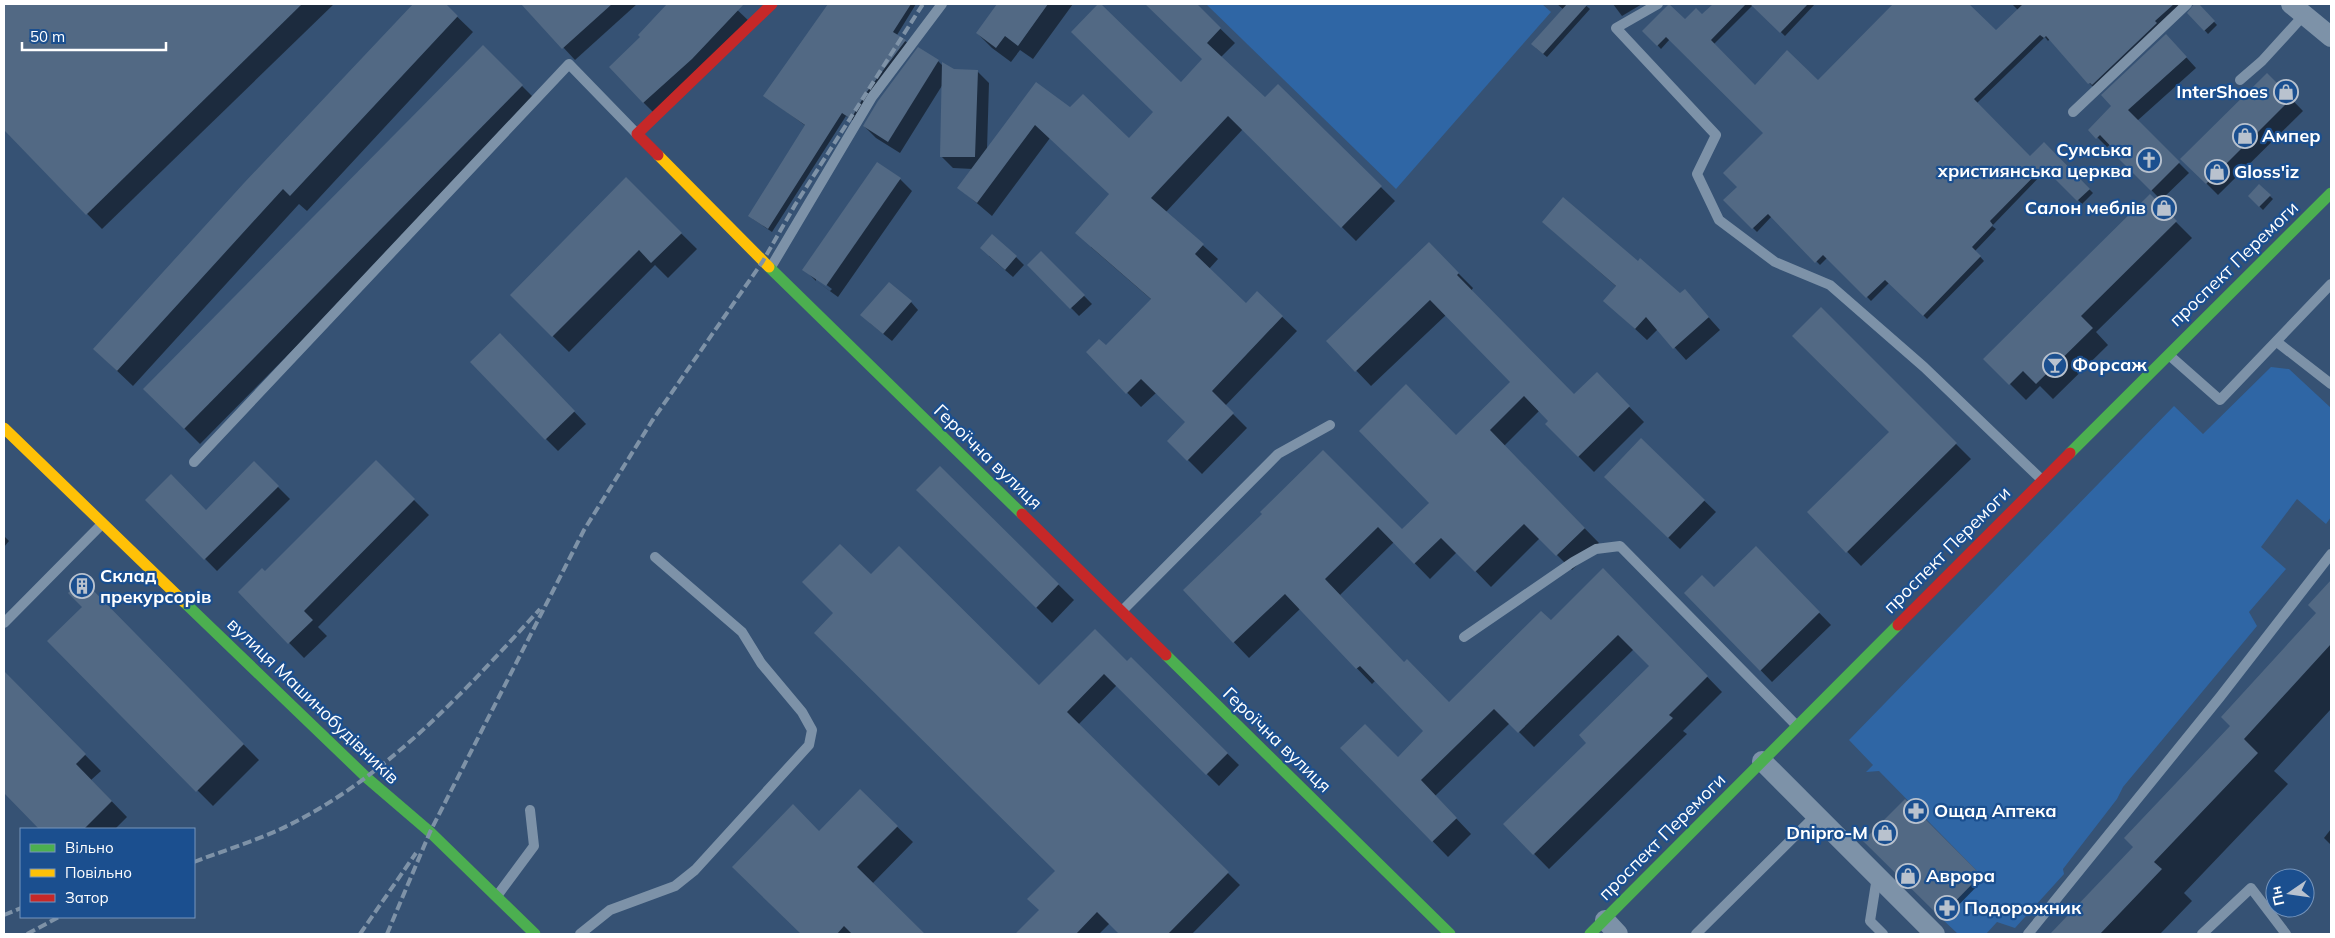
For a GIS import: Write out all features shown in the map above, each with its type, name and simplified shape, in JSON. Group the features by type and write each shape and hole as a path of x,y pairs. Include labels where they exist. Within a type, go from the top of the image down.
{"street":[{"path":"637,134 772,4"},
{"path":"2297,9 2331,38"},
{"name":"Героїчна вулиця","path":"637,134 770,268 1450,934"},
{"name":"проспект Перемоги","path":"1590,934 1611,927 1796,726 2331,192"},
{"name":"вулиця Машинобудівників","path":"4,428 367,778 430,832 535,934"},
{"path":"1762,761 1935,934"}],"lane":[{"path":"770,268 872,98 942,4"},
{"path":"1658,4 1616,28 1716,135 1697,174 1719,220 1775,262 1830,286 1924,367 2042,480"},
{"path":"2073,112 2186,4"},
{"path":"2240,80 2262,61 2297,9"},
{"path":"194,462 569,64 637,134"},
{"path":"2168,354 2220,400 2331,284"},
{"path":"2277,342 2331,384"},
{"path":"1121,612 1278,454 1330,425"},
{"path":"4,623 103,524"},
{"path":"1464,637 1573,562 1596,549 1620,546 1796,726"},
{"path":"2028,934 2214,704 2331,554"},
{"path":"580,934 610,910 675,886 696,870 809,745 812,730 802,712 761,663 742,632 655,557"},
{"path":"497,897 534,846 530,810"},
{"path":"1696,934 1816,816"},
{"path":"1877,877 1870,921 1884,934"},
{"path":"2202,934 2251,888 2286,934"}],"shaded area":[{"path":"1206,4 1542,4 1551,12 1396,189"},
{"path":"2271,367 2289,369 2331,408 2331,517 2326,524 2297,499 2261,547 2286,569 2249,612 2257,626 2123,787 2117,799 2063,869 2064,874 2015,928 1997,922 1986,934 1958,934 1940,917 1981,875 1879,771 1866,772 1873,765 1849,740 2174,406 2203,434"}],"building":[{"path":"4,4 302,4 86,215 4,130"},
{"path":"413,4 446,4 458,16 290,196 283,189 117,371 93,349 244,183"},
{"path":"521,4 612,4 562,49"},
{"path":"667,4 744,4 692,59 643,103 609,67 640,37 638,35"},
{"path":"828,4 911,4 893,32 906,40 866,93 851,119 842,113 768,229 748,216 805,125 763,96"},
{"path":"997,4 1048,4 1018,46 1005,36 996,48 976,33"},
{"path":"1098,4 1101,4 1181,82 1202,59 1145,4 1197,4 1221,28 1207,43 1265,97 1278,84 1382,186 1341,228 1228,116 1151,198 1204,244 1195,254 1246,303 1257,291 1283,316 1212,391 1234,413 1187,461 1167,441 1185,422 1141,379 1126,394 1086,352 1099,339 1106,345 1151,299 1075,233 1109,194 1035,125 977,203 957,188 1036,82 1070,107 1083,94 1129,138 1153,112 1071,32"},
{"path":"1567,4 1588,4 1543,54 1531,44"},
{"path":"1669,4 1685,19 1696,8 1702,14 1713,4 1746,4 1711,40 1755,85 1787,50 1818,80 1893,4 1969,4 1996,30 2023,4 2174,4 2155,21 2157,23 2092,85 2088,84 2046,36 2044,38 2040,35 1974,99 2030,156 2044,142 2090,189 2077,201 2043,167 1990,221 1993,225 1972,247 1981,256 1923,316 1885,280 1866,298 1823,255 1815,263 1768,214 1752,229 1723,200 1737,187 1723,173 1763,133 1666,37 1657,46 1642,31"},
{"path":"1750,4 1808,4 1780,33"},
{"path":"2194,4 2199,4 2215,21 2204,31 2187,13"},
{"path":"2166,34 2187,57 2128,110 2180,162 2151,191 2118,158 2120,156 2100,135 2096,139 2088,130 2111,106 2101,95"},
{"path":"483,45 523,85 184,429 143,389"},
{"path":"918,47 939,60 888,142 863,126 878,101"},
{"path":"942,62 954,69 978,70 975,157 940,157"},
{"path":"2267,73 2292,98 2206,184 2180,159"},
{"path":"877,162 901,178 826,286 802,270"},
{"path":"626,177 682,233 651,263 639,250 552,337 510,295"},
{"path":"2259,184 2271,195 2259,207 2248,196"},
{"path":"2150,194 2177,221 2081,316 2093,328 2036,384 2023,371 2009,385 1983,359"},
{"path":"1563,197 1638,261 1640,258 1680,293 1685,289 1709,317 1673,349 1646,317 1635,329 1603,301 1616,286 1542,222"},
{"path":"992,234 1017,256 1005,270 980,248"},
{"path":"1429,242 1459,273 1457,275 1574,394 1597,372 1630,406 1578,457 1545,424 1548,421 1524,396 1490,430 1585,528 1556,556 1524,524 1475,572 1441,538 1414,564 1378,527 1325,579 1404,662 1407,659 1449,702 1541,611 1551,620 1603,568 1708,676 1669,715 1673,718 1533,855 1503,824 1586,743 1579,735 1649,666 1618,635 1518,733 1494,709 1421,780 1457,818 1432,842 1340,748 1365,724 1398,757 1423,731 1360,666 1356,669 1285,594 1233,643 1183,590 1262,514 1260,512 1323,450 1402,529 1429,503 1359,431 1406,384 1456,435 1510,382 1430,300 1355,372 1326,341"},
{"path":"1041,251 1085,295 1070,309 1027,265"},
{"path":"889,282 912,301 883,334 860,315"},
{"path":"1821,307 1957,443 1846,553 1807,512 1889,432 1792,336"},
{"path":"500,333 575,411 545,440 470,362"},
{"path":"1641,438 1705,500 1668,538 1604,477"},
{"path":"376,460 415,499 304,611 313,620 288,644 238,592 262,568 265,571"},
{"path":"254,461 279,486 204,560 145,500 171,474 206,510"},
{"path":"940,466 1059,584 1036,608 916,490"},
{"path":"840,544 871,574 899,546 1039,685 1095,629 1127,661 1131,657 1228,753 1206,775 1104,674 1067,712 1229,872 1168,934 1119,934 1097,912 1076,934 1015,934 1039,910 1027,899 1055,871 814,633 833,613 802,582"},
{"path":"1756,546 1820,612 1760,671 1684,593 1702,575 1714,587"},
{"path":"82,579 244,744 196,792 47,641 82,607 68,593"},
{"path":"2331,580 2331,644 2244,739 2258,753 2154,862 2162,869 2100,934 2050,934 2133,847 2124,838 2230,726 2221,717 2316,613 2308,605"},
{"path":"4,671 86,754 76,764 112,801 85,828 38,828 4,793"},
{"path":"860,789 898,826 857,867 925,934 852,934 844,926 837,934 801,934 732,867 793,804 819,831"},
{"path":"1905,799 1981,875 1940,917 1863,841"}],"railway":[{"path":"387,934 430,832 584,530 652,421 763,261 795,205 923,4"},
{"path":"195,862 289,825 325,805 360,782 424,729 540,609"},
{"path":"360,934 416,853"},
{"path":"4,915 20,908"},
{"path":"27,934 57,918"}],"traffic: fast":[{"path":"2070,453 2331,193"},
{"path":"769,267 1022,514"},
{"path":"184,602 367,778 430,832 535,934"},
{"path":"1590,934 1898,625"},
{"path":"1166,655 1450,934"}],"traffic: slow":[{"path":"658,155 769,267"},
{"path":"4,428 184,602"}],"traffic: jam":[{"path":"658,155 637,134 772,4"},
{"path":"1898,625 2070,453"},
{"path":"1022,514 1166,655"}],"place":[{"name":"InterShoes","path":"2286,92"},
{"name":"Ампер","path":"2245,136"},
{"name":"Сумська християнська церква","path":"2149,160"},
{"name":"Gloss'iz","path":"2217,172"},
{"name":"Салон меблів","path":"2164,208"},
{"name":"Форсаж","path":"2055,365"},
{"name":"Склад прекурсорів","path":"82,586"},
{"name":"Ощад Аптека","path":"1916,811"},
{"name":"Dnipro-M","path":"1885,833"},
{"name":"Аврора","path":"1908,876"},
{"name":"Подорожник","path":"1947,908"}]}
